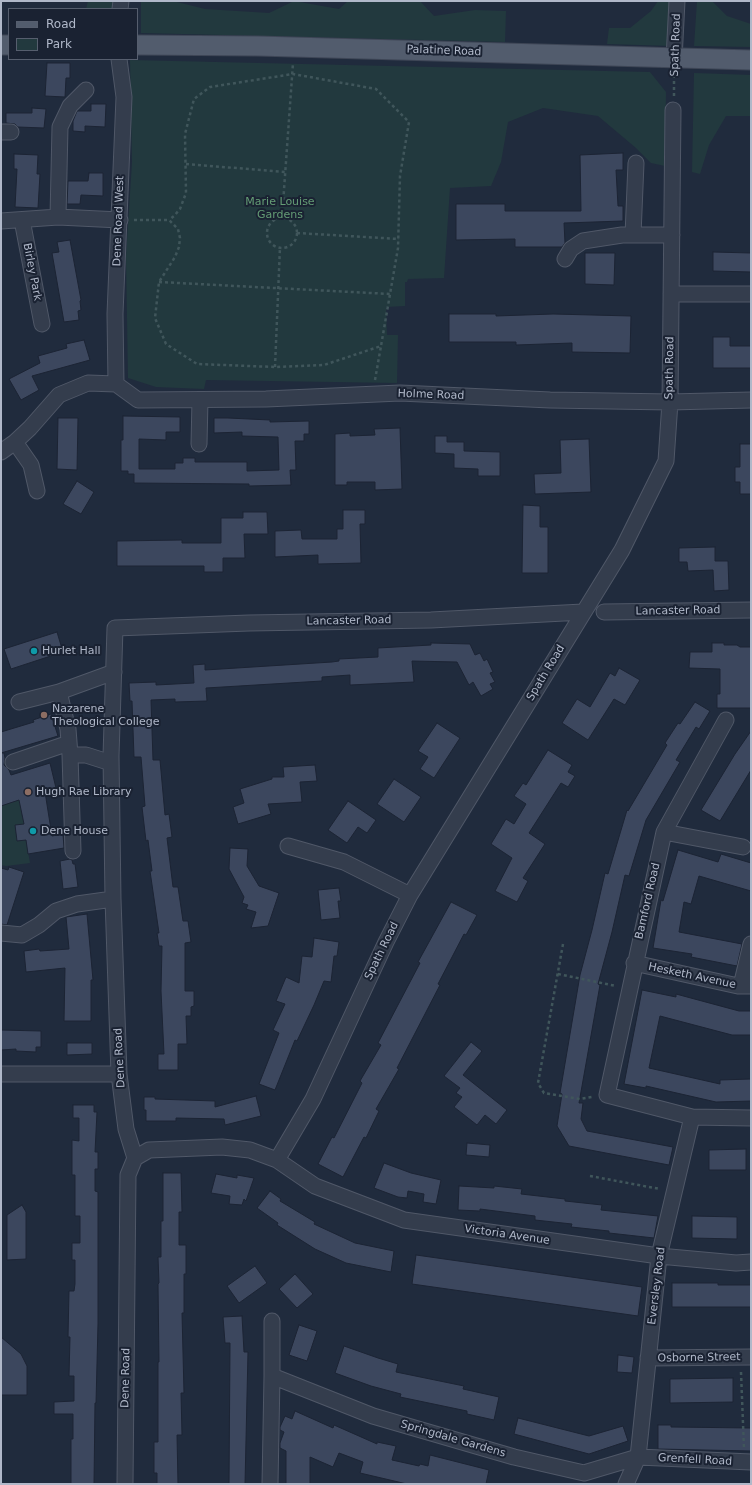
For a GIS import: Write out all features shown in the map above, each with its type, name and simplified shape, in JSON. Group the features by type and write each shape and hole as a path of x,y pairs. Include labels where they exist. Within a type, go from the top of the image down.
{"main road":[{"name":"Palatine Road","path":"138,45 258,46 751,60"}],"street":[{"name":"Spath Road","path":"674,58 677,1"},
{"name":"Dene Road West","path":"116,384 115,314 124,97 119,60"},
{"path":"58,217 60,127 70,106 86,90"},
{"name":"Spath Road","path":"277,1160 313,1099 386,942 410,895 622,550 666,461 670,402 673,110"},
{"path":"633,235 636,163"},
{"path":"1,221 58,217 120,220"},
{"name":"Birley Park","path":"22,220 42,324"},
{"path":"565,259 571,249 583,241 622,235 672,235"},
{"path":"671,294 751,294"},
{"path":"1,452 15,442 30,428 59,395 88,384 116,384"},
{"name":"Holme Road","path":"116,384 138,400 266,399 400,393 550,400 670,402 751,400"},
{"path":"199,444 200,400"},
{"path":"15,442 31,465 37,491"},
{"name":"Lancaster Road","path":"604,612 751,610"},
{"name":"Lancaster Road","path":"115,628 249,623 431,620 583,612"},
{"name":"Dene Road","path":"115,628 111,763 113,899 119,1074 126,1129 135,1158 128,1175 124,1484"},
{"path":"19,702 59,692 114,672"},
{"path":"59,692 68,729 70,749 73,851"},
{"name":"Bamford Road","path":"607,1095 634,964 664,832 726,720"},
{"path":"13,762 70,749 111,763"},
{"path":"664,832 743,847"},
{"path":"288,846 344,862 410,895"},
{"path":"1,933 22,935 39,925 56,911 77,904 113,899"},
{"path":"746,986 751,944"},
{"name":"Hesketh Avenue","path":"634,964 746,986"},
{"path":"1,1074 119,1074"},
{"path":"607,1095 692,1117 751,1118"},
{"name":"Eversley Road","path":"626,1484 638,1457 659,1256 692,1117"},
{"path":"135,1158 149,1150 222,1147 250,1150 277,1160"},
{"name":"Victoria Avenue","path":"277,1160 315,1186 404,1220 659,1256 736,1263 751,1262"},
{"path":"270,1484 272,1321"},
{"name":"Osborne Street","path":"648,1358 746,1357"},
{"name":"Springdale Gardens","path":"272,1376 373,1416 514,1457 584,1473 638,1457"},
{"name":"Grenfell Road","path":"638,1457 748,1462"}],"path":[{"name":"Spath Road","path":"673,110 674,58"},
{"path":"282,218 293,60"},
{"path":"120,220 169,220 180,209 186,193 185,134 194,99 210,87 293,74 376,89 409,122 400,176 399,239 372,394"},
{"path":"186,164 284,172"},
{"path":"282,218 291,221 296,228 297,233 293,242 285,247 280,247 272,243 268,234 270,225 277,219 282,218"},
{"path":"169,220 178,229 180,238 179,247 175,257 158,282 155,318 166,344 197,364 275,367 324,364 381,346"},
{"path":"297,233 399,239"},
{"path":"275,367 280,247"},
{"path":"158,282 278,287 390,294"},
{"path":"563,944 538,1083 544,1093 580,1099 607,1095"},
{"path":"558,974 629,989"},
{"path":"590,1176 674,1192"},
{"path":"746,1357 748,1462"}],"green space":[{"path":"88,1 115,1 115,8 86,8"},
{"path":"141,1 173,1 205,9 269,13 294,1 339,9 348,1 420,1 434,16 475,10 506,11 505,42 141,33"},
{"path":"658,1 672,1 671,46 607,44 609,28 630,28 651,11"},
{"path":"697,1 712,1 727,16 751,24 751,47 694,46"},
{"name":"Marie Louise Gardens","path":"130,60 650,72 666,92 665,166 651,163 636,148 598,116 543,108 508,122 501,162 491,186 450,188 444,278 408,279 407,282 405,282 405,306 386,307 387,335 398,335 397,383 206,380 204,389 156,387 128,378 126,257 132,162"},
{"path":"694,73 751,75 751,116 726,116 709,145 700,174 692,172"},
{"path":"24,798 21,811 24,824 15,826 17,841 26,840 30,863 6,866 1,865 1,806"}],"building":[{"path":"47,63 70,63 70,78 66,78 65,97 45,96"},
{"path":"91,104 106,104 105,127 85,126 85,132 73,131 73,121 77,111 91,111"},
{"path":"32,108 46,109 44,128 18,127 15,124 6,123 6,113 32,113"},
{"path":"623,153 623,170 616,170 618,206 623,206 623,221 564,223 565,243 562,247 515,247 515,239 456,240 456,204 505,204 505,211 581,211 580,155"},
{"path":"14,154 38,155 37,174 40,174 38,208 15,207 17,169 14,169"},
{"path":"89,173 103,173 103,196 81,195 80,204 67,204 68,181 88,181"},
{"path":"70,240 81,300 81,310 78,311 79,320 64,322 52,253 59,252 57,242"},
{"path":"713,252 751,253 751,272 713,271"},
{"path":"585,253 615,253 614,285 585,284"},
{"path":"449,314 496,314 496,316 553,314 631,316 630,353 572,352 572,343 516,345 516,342 449,342"},
{"path":"713,337 730,337 730,346 751,346 751,368 713,368"},
{"path":"84,340 90,360 32,376 39,390 21,400 9,379 40,363 38,356 67,348 66,344"},
{"path":"123,416 180,417 180,432 166,432 166,440 139,439 139,469 175,469 175,463 183,463 183,458 195,458 195,462 247,462 247,471 279,470 278,437 242,436 242,432 214,433 214,418 270,420 270,422 309,421 309,434 304,434 304,441 295,441 296,470 290,470 291,485 249,486 249,484 134,483 134,474 128,474 128,471 121,471"},
{"path":"58,418 78,418 77,470 57,469"},
{"path":"400,428 402,489 375,490 375,482 347,482 347,485 335,485 335,434 350,433 350,436 375,435 374,429"},
{"path":"435,436 447,436 447,442 464,442 464,451 500,452 500,476 478,476 478,469 454,468 454,454 435,453"},
{"path":"589,439 591,492 535,494 534,474 561,473 560,440"},
{"path":"740,444 751,444 751,494 740,494 740,482 735,482 735,467 740,467"},
{"path":"77,481 94,492 81,514 63,504"},
{"path":"523,505 540,506 540,527 548,527 548,573 522,573"},
{"path":"343,510 365,510 365,524 360,524 361,563 318,564 318,555 275,557 275,531 301,530 302,539 337,539 337,529 343,529"},
{"path":"243,512 267,512 268,534 244,534 245,558 223,558 223,572 204,572 204,566 117,566 117,541 182,540 182,543 221,543 221,518 243,518"},
{"path":"715,547 715,561 728,561 729,590 714,591 713,570 688,571 687,562 679,562 679,548"},
{"name":"Hurlet Hall","path":"57,632 63,652 11,669 4,649"},
{"path":"431,643 470,644 475,655 480,653 484,661 487,659 493,672 490,673 495,682 490,684 493,689 481,696 473,682 469,685 457,662 412,661 414,682 350,685 350,675 322,677 322,681 206,688 207,701 175,702 175,699 151,700 153,760 160,760 165,815 169,814 172,837 167,838 173,887 178,887 183,921 188,921 191,942 185,943 185,991 194,991 194,1006 191,1007 191,1016 186,1016 187,1044 178,1044 178,1070 158,1070 158,1054 164,1054 161,991 162,946 159,946 157,933 159,933 150,871 152,871 148,840 146,841 142,807 145,806 141,757 134,757 132,701 130,701 129,683 156,682 156,685 194,683 193,665 205,664 205,670 332,662 339,661 339,659 378,657 378,648 431,645"},
{"path":"712,643 724,643 724,645 751,647 751,708 717,708 717,694 720,694 720,669 689,668 690,652 712,652"},
{"path":"619,668 640,680 625,705 614,699 588,740 562,723 577,699 590,707 610,673 615,676"},
{"path":"695,702 710,711 699,729 696,727 676,760 680,762 646,820 629,876 625,875 598,984 600,985 579,1103 583,1103 581,1119 587,1131 673,1147 669,1165 569,1146 557,1126 562,1094 560,1093 580,975 605,873 608,874 627,810 628,811 667,745 665,743 678,723 680,724"},
{"path":"51,714 58,736 1,753 1,732 34,722 33,720"},
{"path":"437,723 460,738 434,778 420,769 428,757 418,751"},
{"path":"751,731 751,770 720,821 701,810 735,754"},
{"path":"548,750 572,765 568,772 575,776 568,787 561,783 529,833 545,844 523,878 528,881 517,902 495,891 512,858 491,844 506,819 514,824 526,804 514,796 523,783 526,785"},
{"path":"1,753 4,753 4,765 9,770 11,775 50,763 56,788 45,792 52,836 63,834 64,848 28,854 26,840 17,841 15,825 24,824 19,800 1,806"},
{"path":"315,765 317,781 300,782 302,802 268,804 271,814 238,824 233,807 244,803 240,789 272,779 272,777 284,777 283,767"},
{"path":"394,779 421,797 404,822 377,804"},
{"path":"348,801 376,820 367,833 358,827 347,843 328,830"},
{"path":"230,848 248,849 247,866 259,886 279,893 268,926 251,928 256,912 246,909 248,905 242,903 244,897 229,869"},
{"path":"678,850 718,862 721,854 751,863 751,891 699,876 691,904 684,902 679,932 742,944 737,966 691,957 692,954 653,948 661,900 663,901"},
{"path":"72,860 73,864 75,864 78,887 63,889 60,861"},
{"path":"9,867 24,872 7,925 1,924 1,868 8,870"},
{"path":"339,888 341,901 338,901 340,918 321,920 318,890"},
{"path":"451,902 477,915 466,935 464,934 438,984 440,985 397,1068 399,1069 376,1109 379,1111 366,1138 364,1137 343,1177 318,1164 332,1137 334,1138 362,1083 360,1081 381,1045 378,1043 420,963 418,962"},
{"path":"87,914 93,980 91,980 91,1021 64,1021 65,968 26,972 24,951 39,949 40,951 69,949 66,917"},
{"path":"314,938 339,942 337,956 334,956 331,982 324,981 297,1041 295,1040 275,1090 259,1084 279,1033 273,1030 285,1004 276,1001 286,977 299,983 302,956 312,957"},
{"path":"642,990 676,997 676,994 739,1011 751,1011 751,1035 732,1035 660,1016 649,1068 720,1084 720,1080 751,1079 751,1101 716,1102 646,1086 646,1088 624,1084"},
{"path":"1,1030 41,1031 41,1047 36,1047 36,1052 16,1051 16,1049 1,1050"},
{"path":"471,1042 482,1051 463,1075 507,1110 496,1124 485,1115 477,1125 454,1107 462,1097 456,1093 460,1088 444,1076"},
{"path":"67,1043 92,1043 92,1054 67,1055"},
{"path":"256,1096 261,1116 225,1125 224,1119 176,1118 176,1121 146,1121 146,1110 144,1110 144,1097 155,1097 155,1099 215,1101 215,1107"},
{"path":"73,1105 94,1105 94,1112 97,1112 95,1152 98,1152 98,1169 95,1169 95,1191 98,1192 98,1324 94,1484 71,1484 71,1439 73,1439 73,1414 54,1414 54,1402 74,1401 74,1376 69,1376 69,1291 74,1291 75,1260 72,1260 72,1243 80,1243 80,1216 75,1216 75,1175 72,1175 72,1140 79,1141 79,1118 73,1118"},
{"path":"467,1143 490,1145 489,1157 466,1155"},
{"path":"746,1149 746,1170 709,1170 709,1150"},
{"path":"384,1163 411,1173 441,1180 436,1204 423,1202 424,1194 408,1191 407,1198 398,1197 374,1188"},
{"path":"163,1173 181,1173 182,1212 179,1212 179,1245 186,1245 184,1313 182,1313 184,1393 181,1393 182,1435 177,1435 178,1484 157,1484 157,1473 154,1473 154,1442 158,1442 158,1257 161,1257"},
{"path":"216,1174 237,1178 237,1175 254,1178 246,1201 244,1199 242,1205 229,1204 230,1196 211,1193"},
{"path":"459,1186 494,1188 494,1186 522,1189 521,1194 602,1205 601,1210 658,1216 654,1238 571,1227 572,1224 535,1220 535,1216 480,1209 480,1211 458,1210"},
{"path":"270,1191 281,1199 280,1201 315,1222 314,1224 355,1243 394,1251 391,1272 346,1263 315,1249 277,1225 278,1223 257,1208"},
{"path":"22,1205 26,1212 26,1259 7,1260 7,1215"},
{"path":"692,1216 737,1217 737,1239 692,1238"},
{"path":"416,1255 642,1287 638,1316 412,1284"},
{"path":"255,1266 267,1283 239,1303 227,1286"},
{"path":"295,1274 313,1294 297,1308 279,1289"},
{"path":"672,1283 751,1285 751,1307 672,1307"},
{"path":"242,1316 244,1352 248,1352 245,1484 229,1484 230,1343 225,1343 223,1317"},
{"path":"299,1325 317,1331 307,1361 289,1355"},
{"path":"1,1337 21,1354 27,1366 27,1395 1,1395"},
{"path":"344,1346 398,1364 396,1372 464,1386 463,1389 499,1397 494,1420 467,1414 467,1411 400,1397 401,1394 371,1386 335,1373"},
{"path":"618,1355 634,1357 632,1373 617,1372"},
{"path":"733,1378 733,1402 670,1403 670,1379"},
{"path":"295,1411 333,1428 334,1425 377,1444 377,1442 396,1446 392,1460 419,1466 420,1464 428,1466 430,1455 489,1470 486,1484 407,1484 360,1473 363,1462 339,1453 333,1467 310,1457 310,1484 286,1484 286,1451 280,1448 280,1443 284,1432 280,1430 280,1427 285,1416 292,1419"},
{"path":"518,1418 589,1436 623,1426 628,1441 589,1454 514,1434"},
{"path":"658,1425 671,1425 671,1427 751,1428 751,1451 658,1449"}],"place":[{"name":"Hurlet Hall","path":"34,651"},
{"name":"Nazarene Theological College","path":"44,715"},
{"name":"Hugh Rae Library","path":"28,792"},
{"name":"Dene House","path":"33,831"}]}
